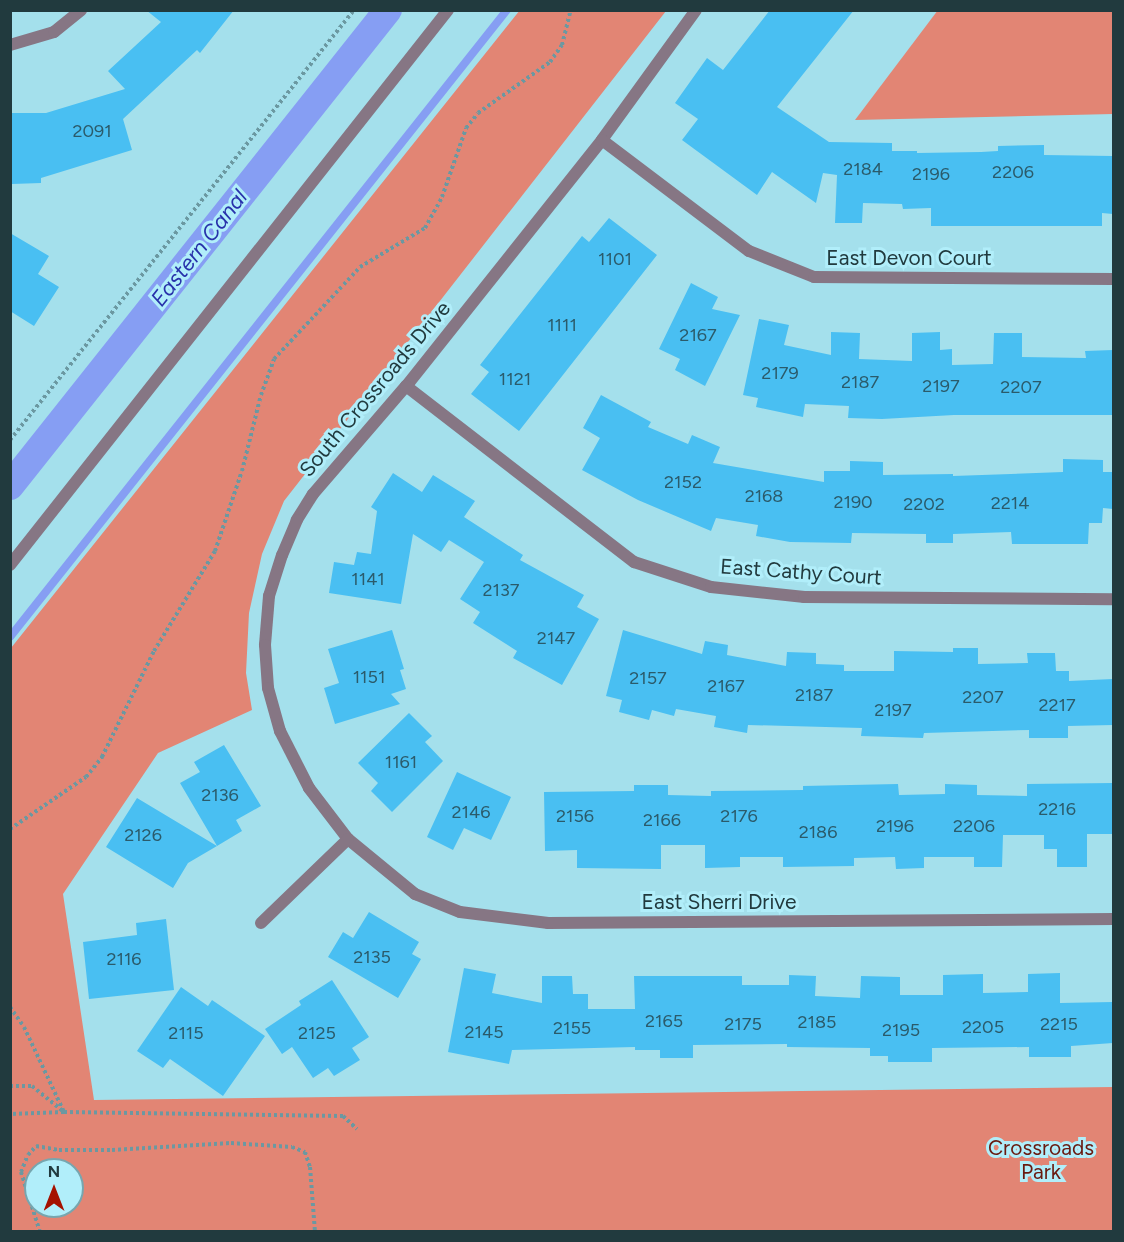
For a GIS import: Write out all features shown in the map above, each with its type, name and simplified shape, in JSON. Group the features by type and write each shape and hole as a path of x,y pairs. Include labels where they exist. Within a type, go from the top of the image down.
{"street":[{"path":"10,45 54,32 81,10"},
{"path":"10,565 448,10"},
{"name":"South Crossroads Drive","path":"348,839 309,788 280,731 268,688 265,645 269,596 282,555 313,494 406,386 602,140 696,10"},
{"name":"East Devon Court","path":"602,140 749,251 813,277 1113,279"},
{"name":"East Cathy Court","path":"406,386 634,562 711,587 804,597 1113,600"},
{"path":"261,923 348,839"},
{"name":"East Sherri Drive","path":"348,839 416,894 460,912 503,919 548,923 1113,919"}],"path":[{"path":"10,440 354,10"},
{"path":"10,829 86,777 102,757 154,651 215,551 242,471 261,395 274,359 360,267 425,228 442,197 466,128 478,113 550,62 562,45 571,10"},
{"path":"10,1007 24,1027 64,1112"},
{"path":"10,1086 32,1086 64,1112"},
{"path":"10,1114 64,1112 343,1116 357,1129"},
{"path":"39,1232 21,1172 28,1155 36,1146 59,1150 112,1150 222,1143 292,1147 305,1152 310,1167 315,1232"}],"green space":[{"name":"Crossroads Park","path":"520,10 666,11 284,501 262,554 249,613 246,673 252,710 158,753 63,894 94,1100 1113,1087 1113,1231 11,1231 11,648"},
{"path":"938,10 1113,11 1113,114 855,120"}],"building":[{"path":"146,10 234,10 200,53 197,50 123,119 132,150 41,178 41,183 12,184 10,113 46,113 125,89 108,71 161,22"},
{"path":"770,10 854,10 777,107 829,142 892,143 892,151 917,151 917,153 998,151 998,146 1044,145 1044,155 1113,156 1113,214 1102,213 1102,226 931,226 931,208 903,209 902,204 863,203 862,223 835,223 837,175 823,173 816,203 772,172 757,195 682,140 698,119 675,103 707,58 723,70"},
{"path":"609,218 657,255 519,431 471,394 489,372 480,365 582,236 589,242"},
{"path":"10,233 49,256 38,274 59,287 34,326 10,311"},
{"path":"691,283 718,297 712,309 740,315 705,386 675,370 680,359 659,349"},
{"path":"759,319 789,325 784,345 831,355 831,332 860,333 859,359 912,361 912,333 940,332 940,350 952,349 952,365 993,364 994,333 1022,333 1022,357 1086,358 1085,351 1113,350 1113,415 954,415 882,419 848,418 849,406 805,404 803,417 756,407 758,398 743,395"},
{"path":"601,395 651,422 648,427 688,444 692,435 720,447 713,463 824,482 824,471 850,471 850,461 883,462 883,475 953,474 953,476 1063,472 1063,459 1103,460 1103,472 1113,472 1113,509 1103,508 1102,523 1089,523 1088,544 1012,544 1011,532 953,534 953,543 926,543 926,534 852,533 851,543 790,542 756,536 758,525 716,518 711,531 638,500 582,470 600,438 583,428"},
{"path":"393,473 422,492 433,475 475,501 464,517 523,555 520,560 584,595 577,607 599,619 562,685 513,658 517,651 473,623 480,612 460,599 484,562 449,540 441,552 413,534 401,604 329,593 334,562 354,565 357,552 371,554 377,511 371,507"},
{"path":"392,630 404,669 400,670 406,689 391,694 400,704 335,724 324,688 339,683 328,649"},
{"path":"623,630 702,654 705,641 728,645 727,655 786,666 787,652 816,653 816,664 844,665 844,671 894,671 894,651 953,652 953,648 978,648 978,664 1028,663 1027,653 1055,653 1056,671 1069,671 1069,681 1113,679 1113,725 1068,726 1068,738 1029,738 1029,730 924,733 923,738 861,736 862,728 748,725 747,733 714,727 716,716 676,709 674,716 652,710 649,720 619,712 622,700 606,696"},
{"path":"409,713 432,736 425,742 443,761 392,812 371,791 378,783 358,763"},
{"path":"224,745 261,806 236,820 242,831 217,846 180,783 200,772 194,762"},
{"path":"457,772 511,797 491,840 464,828 453,850 427,837"},
{"path":"1113,783 1113,834 1087,834 1087,867 1057,867 1057,849 1044,849 1044,835 1003,835 1002,867 974,867 974,857 924,857 924,868 896,869 895,857 854,858 854,866 783,867 783,857 740,857 740,867 705,868 705,845 661,845 661,869 577,868 577,850 545,851 544,792 634,791 634,785 668,785 668,795 711,796 711,791 803,790 803,786 898,784 899,795 945,794 945,784 977,785 977,795 1027,796 1027,784"},
{"path":"137,798 217,846 188,863 173,888 106,847"},
{"path":"369,912 419,942 412,954 421,959 398,998 328,957 343,932 353,938"},
{"path":"166,919 174,990 89,999 83,942 137,935 136,923"},
{"path":"464,968 496,974 492,993 542,1003 542,976 572,976 573,994 588,994 588,1009 635,1009 634,976 742,976 742,985 789,985 789,975 816,976 815,996 860,998 861,976 900,977 900,995 943,995 943,975 983,974 983,993 1028,992 1028,974 1060,973 1060,1003 1113,1002 1113,1043 1071,1046 1071,1057 1029,1057 1029,1047 932,1048 932,1062 888,1062 888,1056 870,1056 870,1048 787,1047 787,1044 693,1045 693,1058 660,1058 660,1050 635,1050 635,1047 512,1050 509,1064 448,1052"},
{"path":"332,980 369,1037 352,1048 360,1060 334,1076 328,1068 313,1078 292,1047 282,1054 265,1029 301,1005 299,1001"},
{"path":"181,987 208,1006 212,1000 265,1036 223,1096 170,1059 163,1068 137,1051"}],"waterway":[{"name":"Eastern Canal","path":"10,486 388,10"},
{"path":"10,637 507,10"}]}
